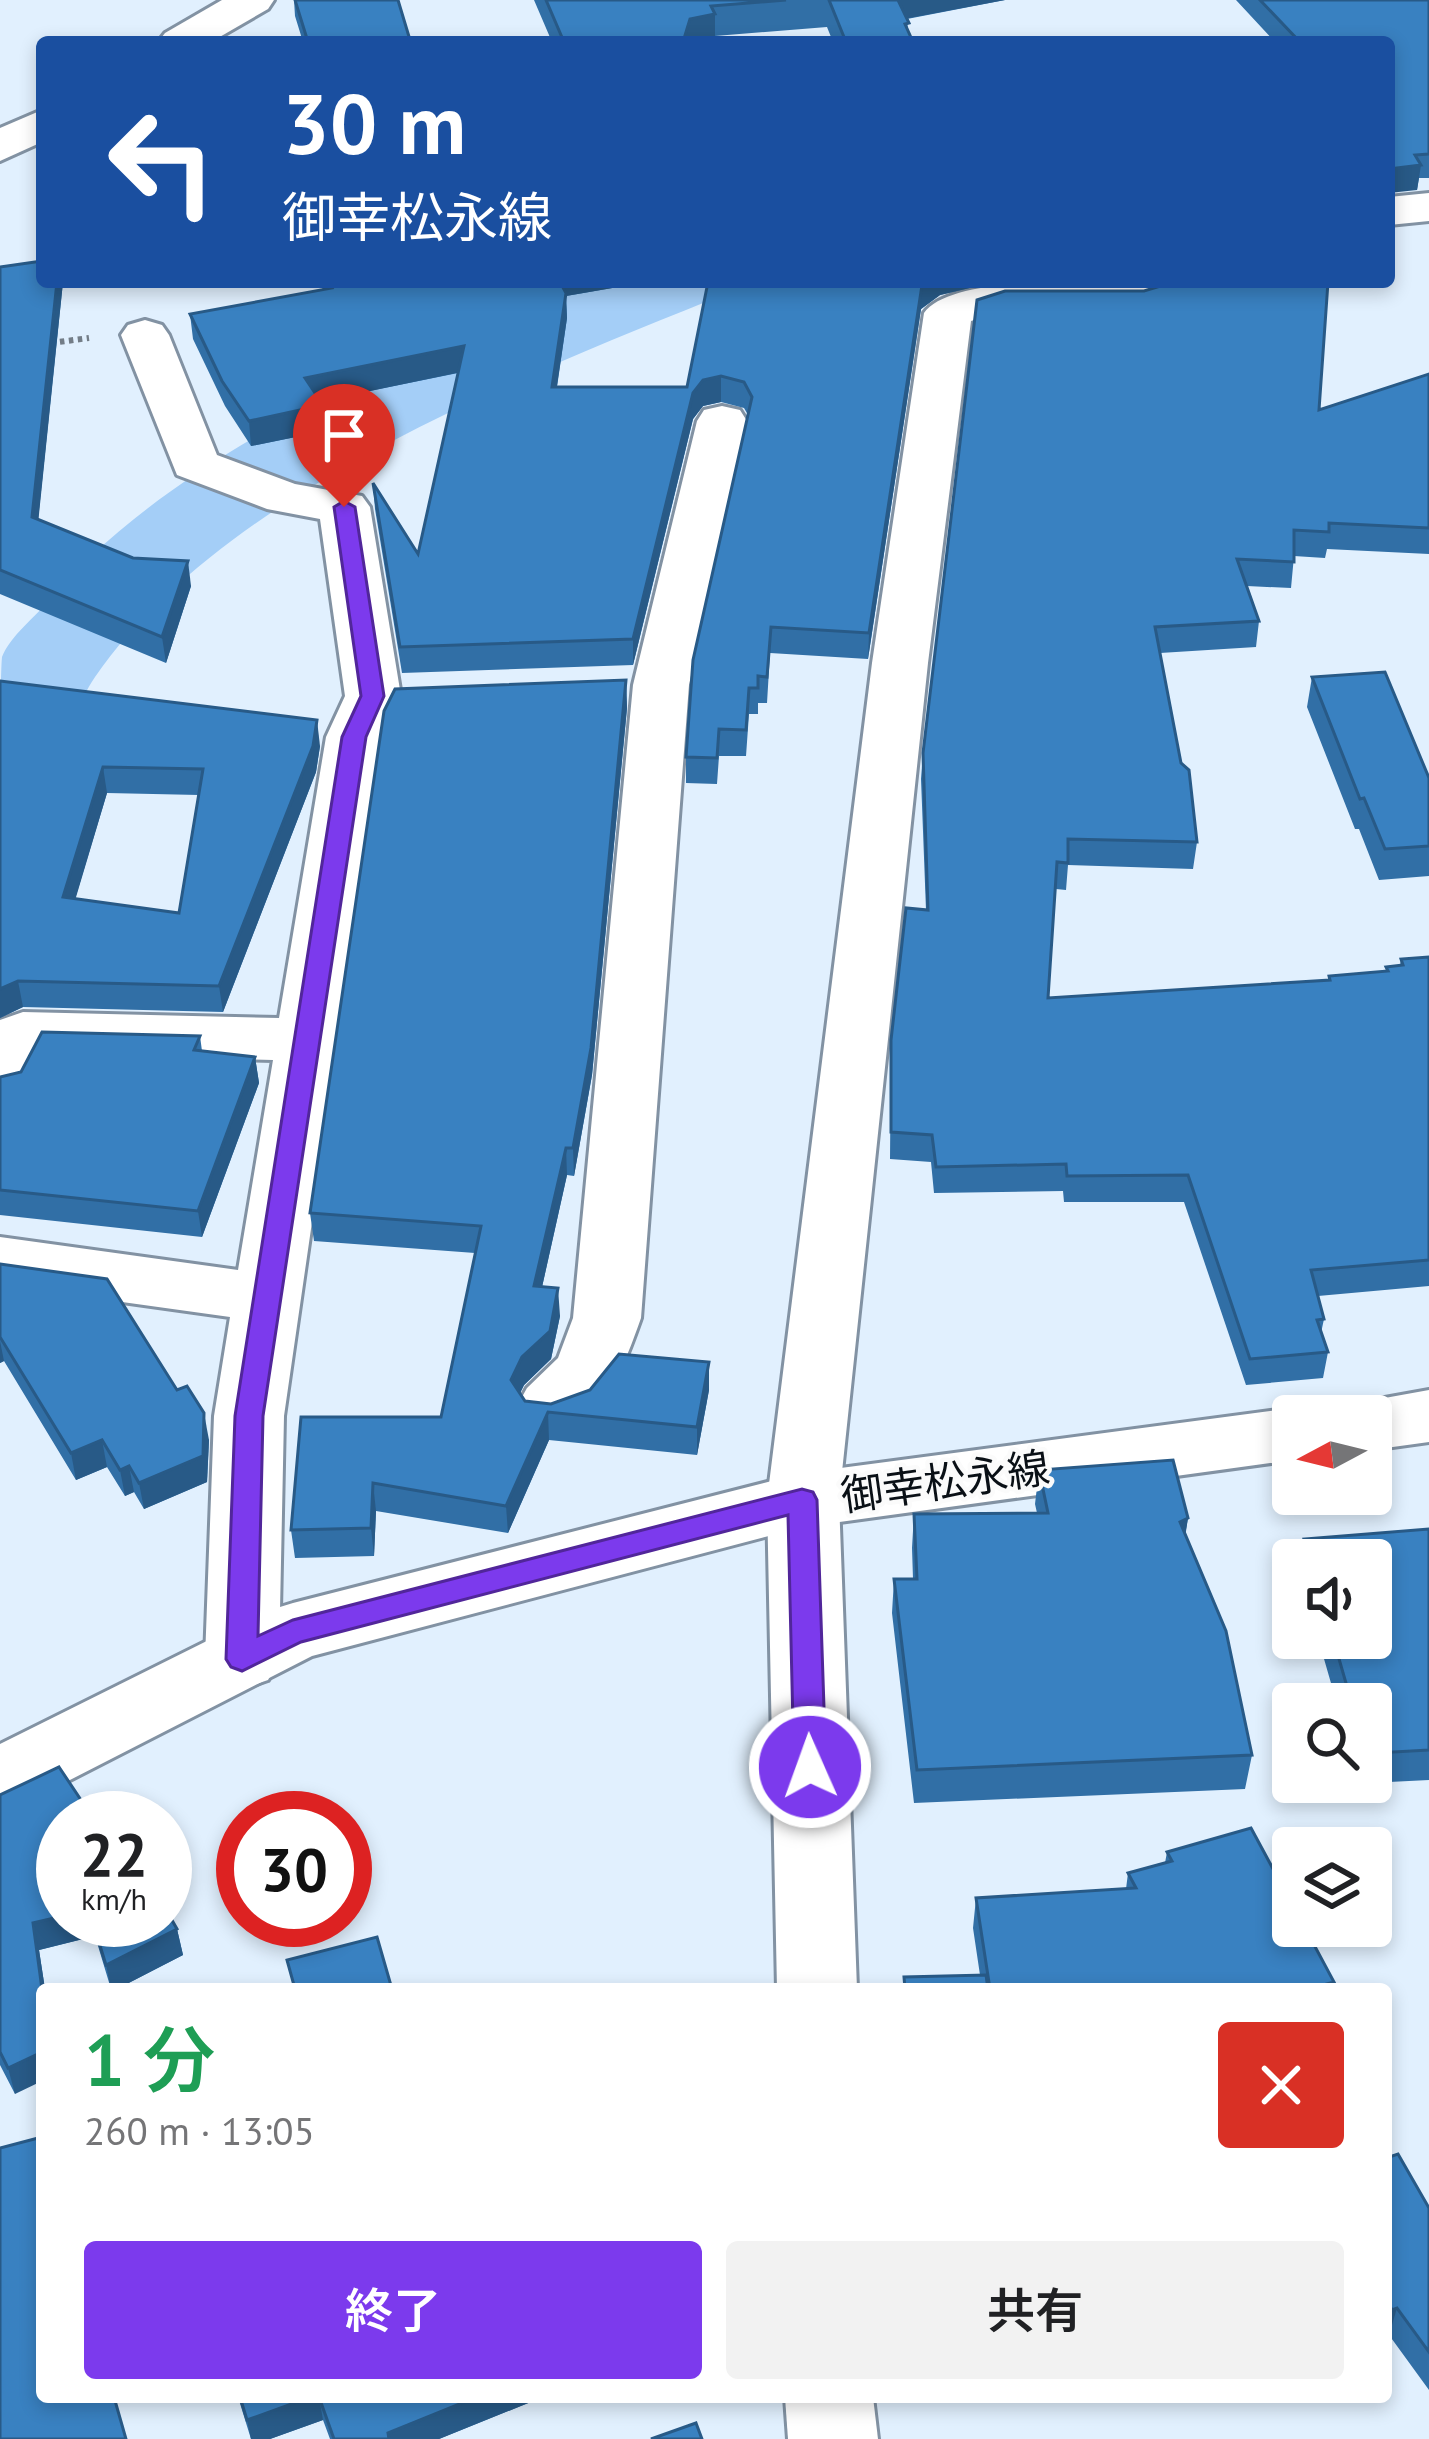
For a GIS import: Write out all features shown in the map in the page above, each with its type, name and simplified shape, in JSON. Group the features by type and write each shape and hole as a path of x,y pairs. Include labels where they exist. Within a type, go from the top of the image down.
{"street":[{"path":"190,36 245,2"},
{"path":"0,147 36,126"},
{"path":"1395,211 1429,208"},
{"path":"817,1983 802,1500 900,663 948,313 999,297 1142,297 1149,288"},
{"path":"145,335 195,464 285,498 344,507 395,696 354,737 305,1040 284,1213 249,1416 242,1659"},
{"path":"553,1406 587,1371 607,1318 639,686 722,421"},
{"path":"0,1081 23,1033 305,1040"},
{"path":"0,1261 268,1298"},
{"path":"1392,1421 1429,1416"},
{"name":"御幸松永線","path":"0,1780 293,1632 802,1500 1272,1437"},
{"path":"829,2403 832,2439"}],"path":[{"path":"47,344 145,335"}],"building":[{"path":"295,0 398,0 409,36 306,36"},
{"path":"546,0 786,0 711,6 715,14 690,19 685,36 561,36"},
{"path":"829,0 898,0 910,36 844,36"},
{"path":"1260,0 1429,0 1429,154 1415,155 1421,165 1395,168 1395,36 1294,36"},
{"path":"36,262 36,288 56,288 32,517 133,558 188,561 162,637 0,570 0,267"},
{"path":"332,288 563,288 552,387 687,387 707,288 922,288 869,633 771,627 767,677 758,676 758,688 749,688 746,730 719,729 717,758 686,757 693,660 752,397 744,382 721,376 703,380 693,393 633,639 400,647 373,483 418,554 464,346 305,378 323,405 249,421 222,381 190,314"},
{"path":"1328,288 1319,410 1429,374 1429,528 1329,523 1329,532 1294,530 1294,562 1237,559 1259,621 1155,627 1181,763 1189,770 1197,842 1068,839 1068,863 1057,862 1048,998 1330,980 1329,976 1388,971 1386,967 1403,965 1401,959 1429,957 1429,1260 1311,1270 1324,1319 1317,1320 1328,1352 1250,1359 1188,1175 1067,1176 1066,1164 936,1167 932,1135 891,1132 891,1040 906,908 928,910 923,753 977,300 1005,291"},
{"path":"1385,672 1429,778 1429,846 1385,849 1312,677"},
{"path":"626,680 591,1048 573,1148 566,1148 534,1286 558,1288 550,1331 522,1357 511,1380 525,1401 551,1404 590,1390 619,1354 709,1362 697,1427 548,1412 506,1506 373,1483 371,1528 291,1530 301,1417 441,1417 481,1226 310,1213 384,711 395,689"},
{"path":"0,681 317,720 313,746 219,986 18,981 0,989","holes":["103,767 203,769 179,913 63,897"]},
{"path":"42,1032 200,1036 194,1050 255,1057 198,1211 0,1190 0,1077 21,1072"},
{"path":"0,1264 107,1279 177,1390 187,1386 204,1413 203,1456 139,1483 129,1466 120,1470 102,1440 71,1453 0,1337"},
{"path":"1173,1460 1188,1518 1180,1522 1226,1631 1252,1755 917,1770 894,1579 917,1579 914,1514 1048,1513 1039,1470"},
{"path":"1429,1529 1429,1750 1392,1752 1392,1683 1346,1683 1339,1659 1392,1659 1392,1539 1304,1539"},
{"path":"59,1767 75,1791 36,1791 33,1923 41,1983 36,1983 36,2055 8,2068 0,2052 0,1795"},
{"path":"1251,1828 1272,1867 1272,1947 1315,1947 1334,1982 989,1983 976,1898 1136,1888 1128,1873 1172,1861 1167,1852"},
{"path":"377,1937 390,1983 293,1983 287,1960 338,1947 372,1947 372,1938"},
{"path":"100,1947 142,1947 106,1965"},
{"path":"986,1975 987,1983 904,1983 904,1977"},
{"path":"36,2139 36,2403 116,2403 126,2439 0,2439 0,2148"},
{"path":"1398,2154 1429,2208 1429,2352 1397,2308 1392,2310 1392,2156"},
{"path":"242,2403 294,2403 247,2420"},
{"path":"321,2403 462,2403 388,2433 389,2439 334,2439"},
{"path":"696,2423 702,2439 651,2439"}],"waterway":[{"path":"0,796 25,715 47,668 101,603 169,542 332,436 511,350 661,288"}],"route":[{"path":"344,507 373,696 354,737 249,1416 242,1659 293,1632 802,1500 810,1767"}]}
